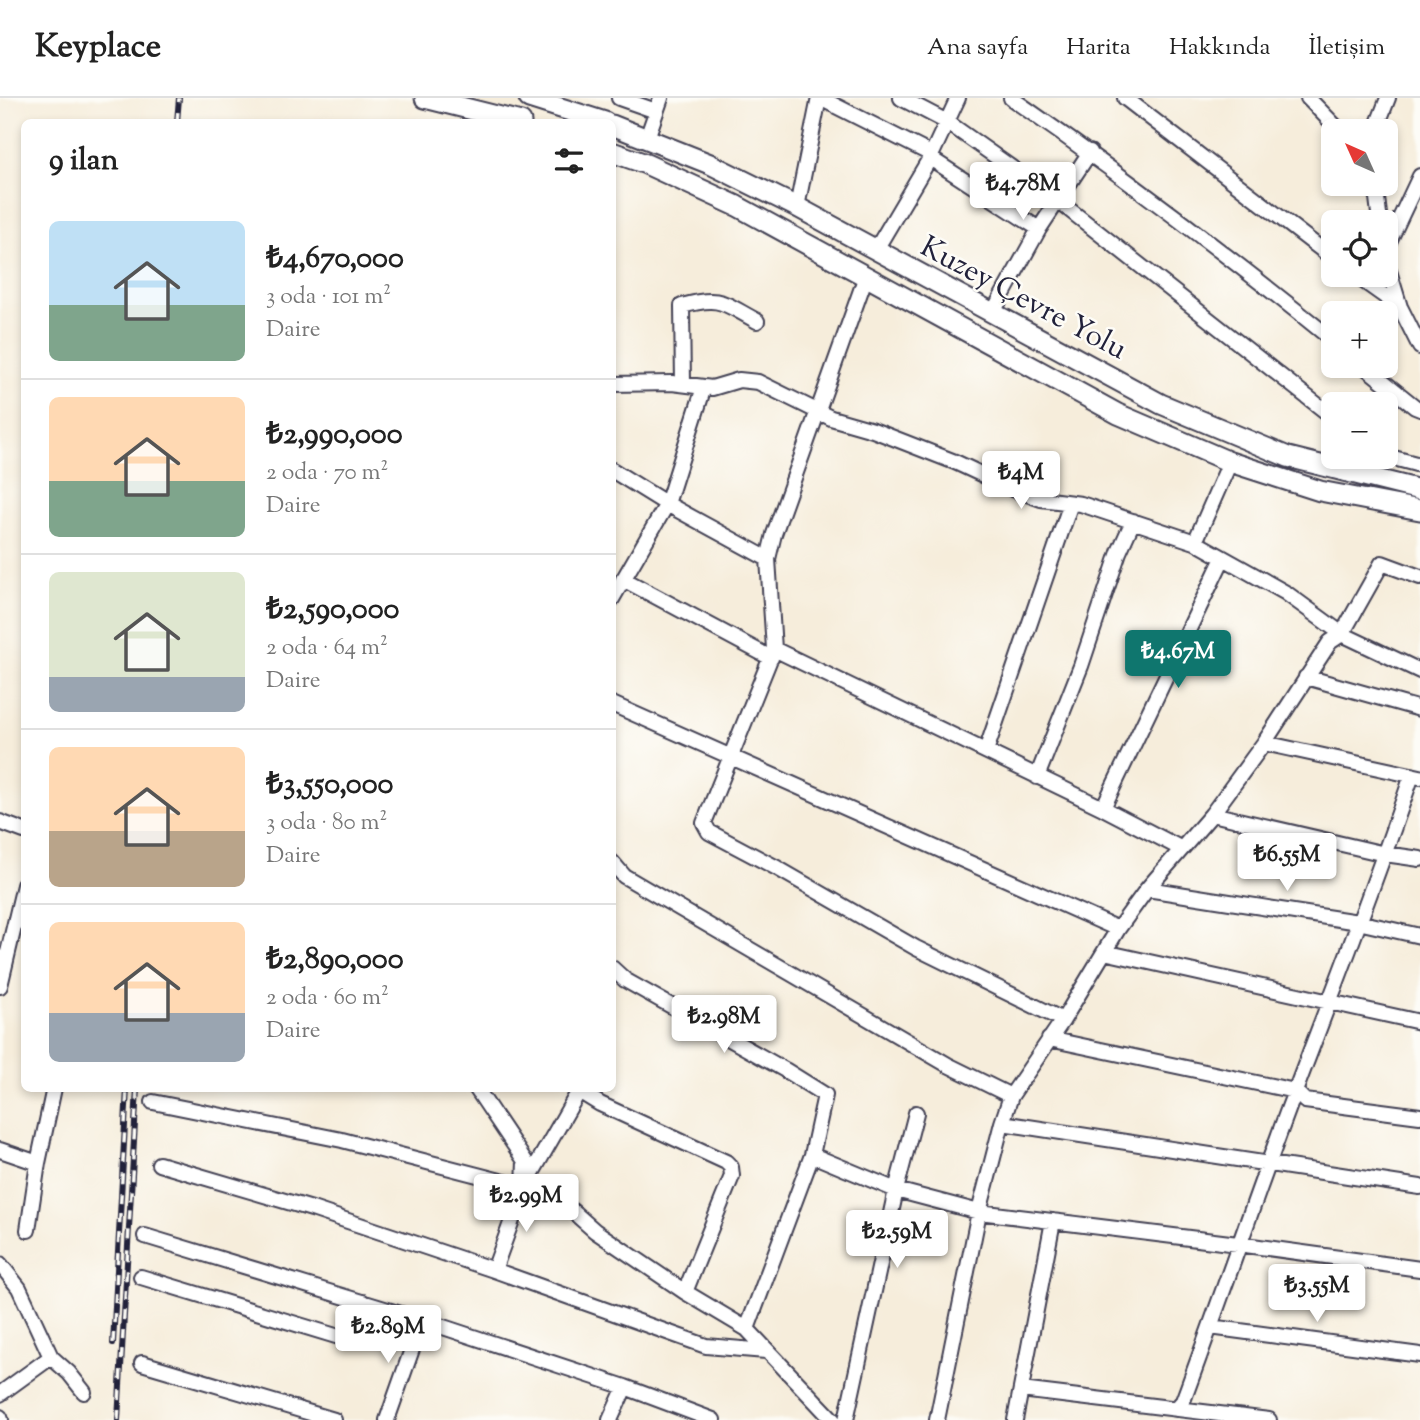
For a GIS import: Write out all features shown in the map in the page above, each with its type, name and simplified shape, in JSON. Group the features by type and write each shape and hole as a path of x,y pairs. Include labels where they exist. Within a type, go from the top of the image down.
{"highway":[{"path":"425,98 510,119"},
{"path":"529,98 596,119"},
{"name":"Kuzey Çevre Yolu","path":"616,126 710,164 797,207 1161,404 1288,457 1420,490"},
{"name":"Kuzey Çevre Yolu","path":"616,153 646,164 737,206 1118,414 1230,462 1320,491 1420,510"}],"street":[{"path":"619,98 659,105 647,138"},
{"path":"797,207 820,98 930,156 1039,229"},
{"path":"901,98 947,122 1057,200 1321,408"},
{"path":"875,251 930,156 958,98"},
{"path":"1011,98 1090,152 1321,331"},
{"path":"1125,98 1321,249"},
{"path":"1308,98 1328,119"},
{"path":"1380,119 1388,98"},
{"path":"992,314 1039,229 1090,152"},
{"path":"1398,223 1420,176"},
{"path":"866,276 774,534 768,559 773,654 704,823 709,832 916,948 1063,1020"},
{"path":"1372,287 1400,307"},
{"path":"1394,287 1400,307 1419,340"},
{"path":"683,384 682,306 705,299 718,300 757,321"},
{"path":"1379,378 1420,409"},
{"path":"616,384 683,384 712,388 739,380 758,382 817,411 943,458 1013,489 1041,499 1071,503 1133,521 1195,542 1286,593 1342,634 1420,671"},
{"path":"616,592 667,504 704,387"},
{"path":"1398,459 1420,465"},
{"path":"1195,542 1230,462"},
{"path":"616,472 667,504 768,559"},
{"path":"986,751 1071,503"},
{"path":"1037,777 1081,666 1119,552 1133,521"},
{"path":"1103,808 1223,558"},
{"path":"937,1420 979,1212 1011,1096 1063,1020 1118,929 1180,848 1212,814 1264,743 1330,642 1342,634 1382,563 1420,577"},
{"path":"623,579 773,654 986,751 1180,848"},
{"path":"1306,677 1420,709"},
{"path":"616,706 1118,929"},
{"path":"1174,1415 1183,1401 1328,1002 1416,776 1373,769 1264,743"},
{"path":"1212,814 1385,854 1420,859"},
{"path":"0,822 21,830"},
{"path":"616,867 624,876 948,1065 1011,1096"},
{"path":"1147,889 1358,922 1420,936"},
{"path":"0,986 21,898"},
{"path":"1104,952 1420,1022"},
{"path":"616,972 625,980 825,1095 812,1155 747,1329"},
{"path":"1049,1039 1295,1091 1305,1101 1420,1116"},
{"path":"28,1230 38,1163 53,1092"},
{"path":"479,1092 525,1161 524,1187"},
{"path":"494,1270 524,1187 575,1092"},
{"path":"579,1092 726,1162 731,1167 732,1177 685,1292"},
{"path":"152,1102 342,1140 524,1187 545,1187 595,1231 685,1292 747,1329 833,1420"},
{"path":"846,1420 896,1190 916,1113"},
{"path":"1002,1123 1420,1187"},
{"path":"0,1150 38,1163"},
{"path":"812,1155 896,1190 979,1212 1420,1269"},
{"path":"159,1164 312,1209 494,1270 706,1346 766,1351"},
{"path":"1015,1420 1053,1222"},
{"path":"145,1236 422,1321 625,1387 713,1420"},
{"path":"0,1264 19,1288 51,1357 69,1373 84,1392"},
{"path":"141,1277 349,1340 363,1302"},
{"path":"387,1420 422,1321"},
{"path":"1210,1328 1420,1355"},
{"path":"0,1394 51,1357"},
{"path":"142,1363 334,1420"},
{"path":"610,1420 625,1387"},
{"path":"1021,1390 1174,1415 1251,1420"},
{"path":"1174,1415 1269,1420"}],"railway":[{"path":"177,119 179,98"},
{"path":"113,1343 127,1092"},
{"path":"118,1420 137,1092"}]}
